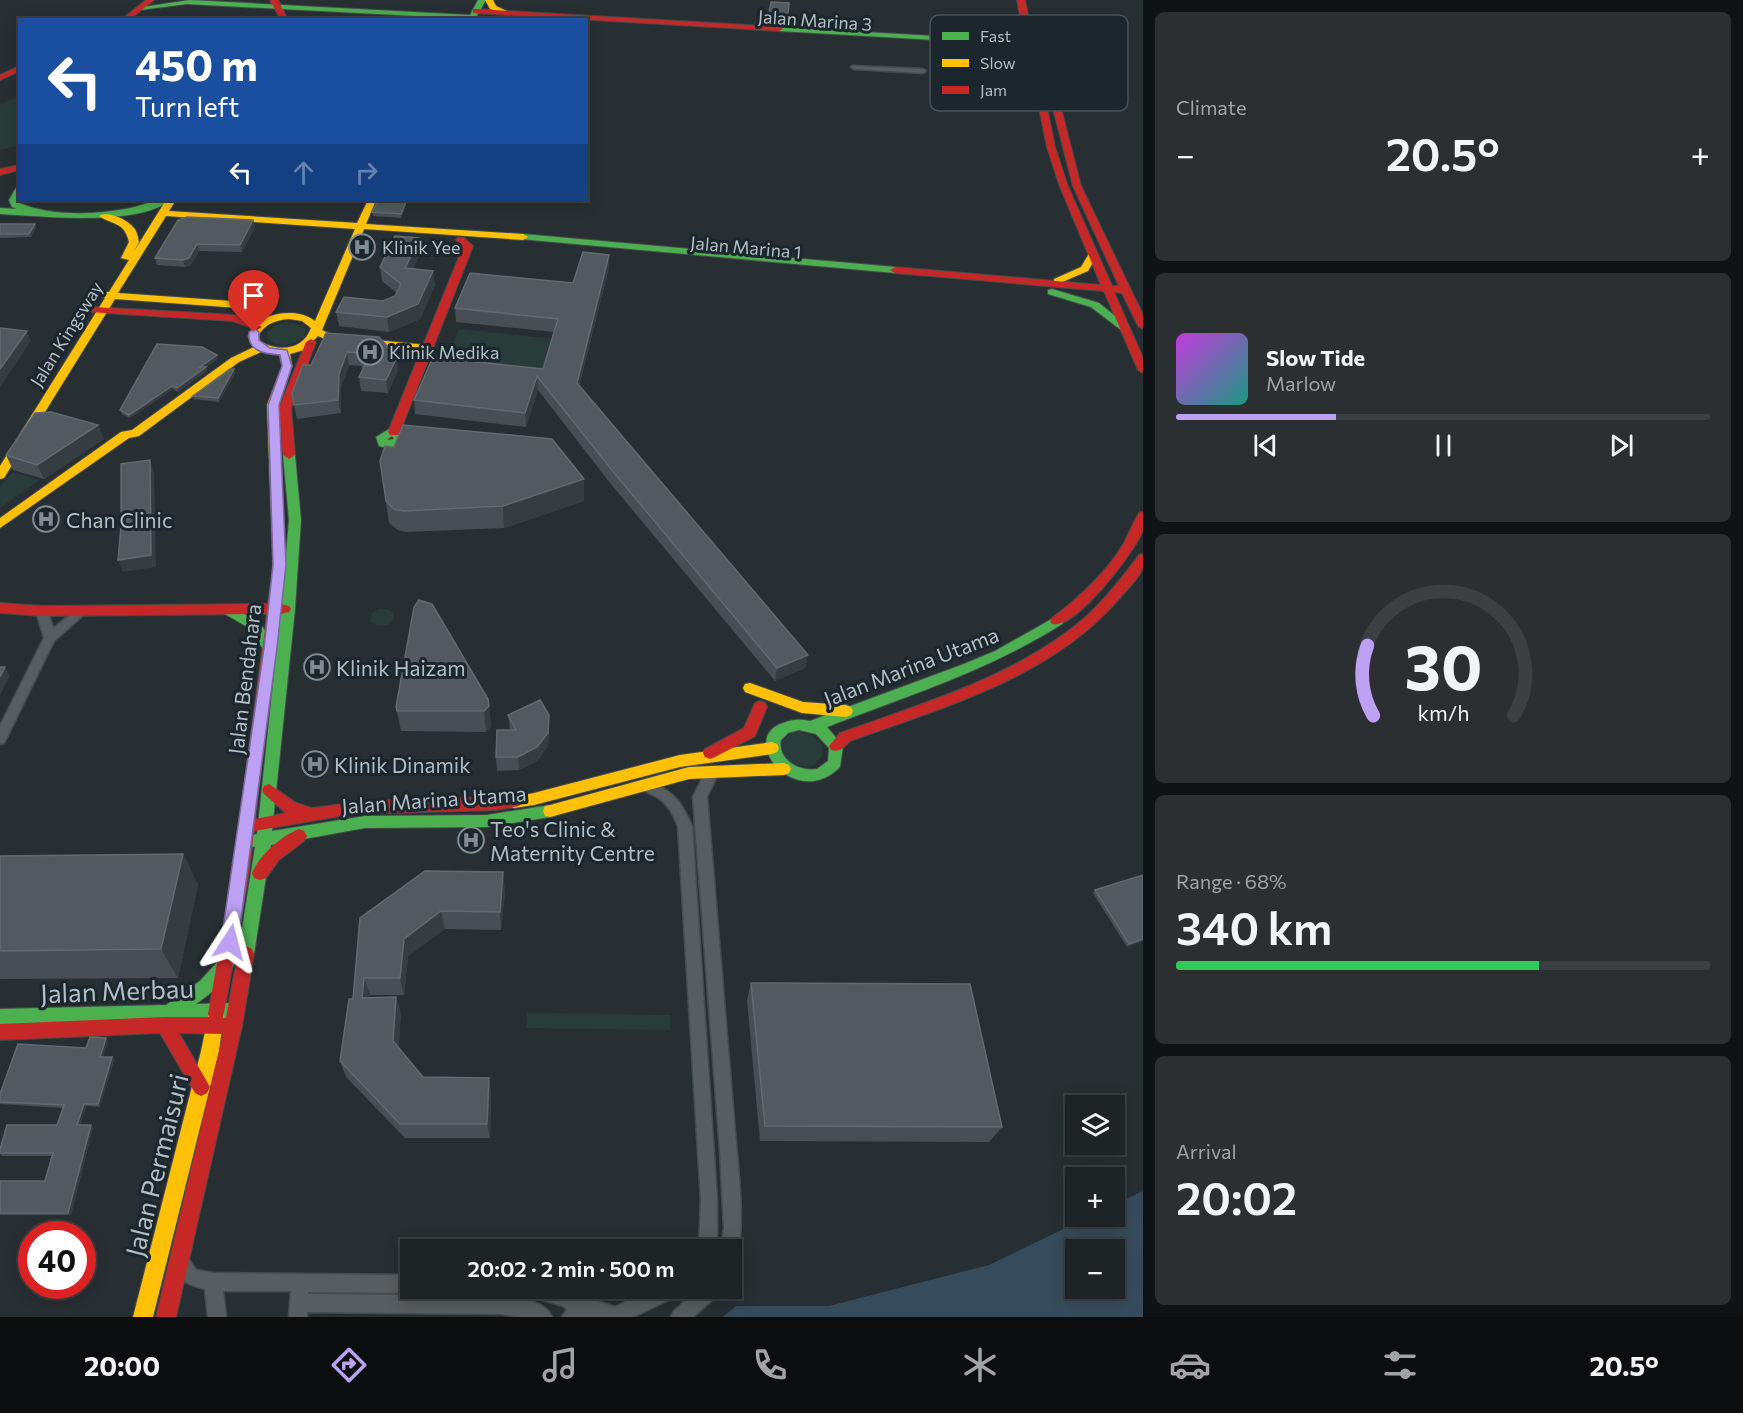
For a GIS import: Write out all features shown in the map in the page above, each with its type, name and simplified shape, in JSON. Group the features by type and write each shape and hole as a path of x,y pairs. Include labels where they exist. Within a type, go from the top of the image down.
{"main road":[{"path":"489,0 493,6 508,16"},
{"path":"1021,0 1024,15"},
{"path":"1031,0 1033,15"},
{"path":"116,18 142,3 175,2 283,6 344,5 436,14 458,5 469,10"},
{"path":"126,18 142,3"},
{"path":"314,18 344,5"},
{"name":"Jalan Marina 3","path":"436,14 469,10 542,18"},
{"name":"Jalan Marina 3","path":"588,21 930,41"},
{"name":"Jalan Marina 3","path":"588,24 930,41"},
{"path":"0,78 18,69"},
{"path":"0,83 18,74"},
{"path":"0,89 18,80"},
{"path":"1044,111 1051,147 1063,184 1143,370"},
{"path":"1055,111 1077,186 1143,326"},
{"path":"1,171 18,167"},
{"path":"18,193 14,200 15,205 34,212"},
{"path":"356,226 362,201"},
{"path":"356,226 371,201"},
{"path":"0,211 104,216 165,206 356,226"},
{"name":"Jalan Kingsway","path":"0,453 165,206"},
{"name":"Jalan Kingsway","path":"104,216 127,226 134,234 135,240 106,296"},
{"name":"Jalan Marina 1","path":"356,226 1129,294"},
{"name":"Jalan Marina 1","path":"356,226 461,240 1048,287"},
{"name":"Jalan Bendahara","path":"236,1011 260,873 269,790 281,609 295,520 285,401 356,226"},
{"path":"394,432 468,246 461,240"},
{"path":"1048,287 1081,273 1092,262 1093,254"},
{"path":"1048,287 1095,305 1115,318 1128,331"},
{"path":"106,296 258,306 258,326 253,336 259,346"},
{"path":"97,310 235,318 258,326"},
{"name":"Jalan Kingsway","path":"0,475 97,310"},
{"path":"258,326 276,317 291,316 310,321 313,336"},
{"path":"0,524 125,435 127,429 236,352 259,346 284,352 294,350 313,336 427,348"},
{"name":"Jalan Bendahara","path":"218,1011 270,648 281,609 278,579 279,528 273,405 287,366 284,352"},
{"path":"0,514 22,508"},
{"name":"Jalan Marina Utama","path":"814,726 847,712 968,671 1000,657 1040,634 1082,601 1106,577 1138,530 1143,516"},
{"name":"Jalan Marina Utama","path":"836,746 846,737 981,686 1054,646 1098,612 1123,586 1143,558"},
{"path":"227,610 259,599 278,579"},
{"path":"0,608 42,611 281,609"},
{"path":"227,610 242,616 261,630 270,648"},
{"path":"761,700 847,712"},
{"path":"761,700 770,703 799,724"},
{"path":"761,700 780,731"},
{"path":"680,761 717,751 750,732 761,700"},
{"path":"799,724 814,726 832,738 836,746 836,763 823,774 803,776 784,769 774,756 772,742 780,731 799,724"},
{"name":"Jalan Marina Utama","path":"246,826 264,825 311,814 388,805 489,805 534,799 680,761 772,748"},
{"name":"Jalan Marina Utama","path":"244,842 365,822 518,823 689,773 784,769"},
{"path":"269,790 291,808 311,814"},
{"path":"260,873 274,855 291,840 311,831"},
{"path":"201,1087 166,1019 206,987 226,963"},
{"name":"Jalan Permaisuri","path":"143,1317 218,1011"},
{"name":"Jalan Merbau","path":"0,1032 236,1011"},
{"name":"Jalan Permaisuri","path":"166,1317 236,1011"},
{"name":"Jalan Merbau","path":"0,1017 166,1019 233,1026"}],"street":[{"path":"854,67 922,71"},
{"path":"42,611 50,638"},
{"path":"0,739 50,638 82,611"},
{"path":"713,771 700,797 728,1150 731,1239"},
{"path":"646,786 665,794 676,805 685,826 699,1008 709,1200 708,1239"},
{"path":"180,1261 191,1277 213,1282 400,1284"},
{"path":"213,1282 217,1317"},
{"path":"300,1284 298,1310 469,1299"},
{"path":"505,1299 543,1317"},
{"path":"568,1299 577,1313 594,1308 604,1310 614,1317 652,1299"},
{"path":"680,1317 700,1299"}],"green space":[{"path":"18,96 18,145 0,150 0,105"},
{"path":"287,322 303,326 306,330 304,337 286,345 272,343 268,340 267,333 274,326"},
{"path":"459,329 554,339 541,381 442,370"},
{"path":"13,472 40,480 0,508 0,486"},
{"path":"379,609 387,609 393,613 393,619 388,625 377,626 370,621 372,613"},
{"path":"799,732 813,736 822,745 822,756 812,765 795,764 780,750 783,739"},
{"path":"527,1013 670,1015 670,1030 526,1028"}],"water":[{"path":"1143,1191 1143,1317 723,1317 736,1306 829,1306 989,1265 1067,1227 1125,1227 1125,1199"}],"building":[{"path":"771,2 789,3 788,14 769,13"},
{"path":"378,201 406,202 401,214 372,212"},
{"path":"187,217 253,220 240,245 197,244 189,258 183,260 155,258 178,220"},
{"path":"0,224 35,224 29,234 0,234"},
{"path":"395,236 420,238 405,268 433,271 418,304 387,317 336,312 344,297 383,301 395,296 401,284 380,267"},
{"path":"583,252 609,255 577,383 808,655 777,668 611,469 537,376 525,413 414,400 433,357 543,369 558,319 455,308 470,273 573,283"},
{"path":"0,328 27,331 0,369"},
{"path":"326,333 379,337 397,357 386,380 359,377 367,361 358,353 347,352 339,374 338,400 294,405 292,393 303,365 311,365"},
{"path":"157,344 202,347 217,355 200,367 206,367 177,388 172,386 129,415 120,410"},
{"path":"230,369 234,369 218,398 193,396"},
{"path":"51,412 98,425 37,465 6,455 35,413"},
{"path":"403,425 552,439 584,479 503,506 403,511 394,509 386,501 380,461 385,446 394,447"},
{"path":"150,460 151,555 118,560 121,527 121,464"},
{"path":"419,600 432,604 488,699 489,706 484,711 397,711 414,607"},
{"path":"0,667 5,667 0,677"},
{"path":"540,700 549,715 548,733 537,747 518,757 496,757 497,730 516,730 508,715"},
{"path":"183,854 161,949 0,951 0,856"},
{"path":"425,871 503,872 500,912 441,911 404,939 400,978 364,978 362,998 396,997 393,1041 423,1077 489,1078 487,1124 400,1124 340,1061 349,999 353,999 360,918"},
{"path":"1143,875 1143,939 1129,944 1095,890"},
{"path":"751,983 970,984 1002,1127 765,1126"},
{"path":"90,1037 106,1038 100,1057 112,1057 98,1104 84,1104 77,1125 91,1125 68,1213 0,1213 0,1181 45,1181 53,1153 0,1153 7,1125 57,1125 64,1105 0,1102 0,1094 18,1044 86,1048"}],"traffic: fast":[{"path":"140,8 187,2 472,17 482,0"},
{"path":"779,29 930,38"},
{"path":"18,192 14,200 15,205 30,211"},
{"path":"0,211 105,215 146,207 163,201"},
{"path":"523,237 895,270"},
{"path":"1052,292 1095,305 1125,328"},
{"path":"391,432 400,435 400,441 392,445 383,443 382,437 391,432"},
{"path":"246,954 260,873 288,609 295,520 289,455"},
{"path":"230,611 254,625 270,648"},
{"path":"814,726 969,668 1029,639 1057,621"},
{"path":"799,724 821,730 836,746 835,763 820,775 810,777 800,775 781,763 775,755 774,738 781,730 799,724"},
{"path":"253,841 365,822 487,821 550,811"},
{"path":"168,1013 206,987 226,964"},
{"path":"0,1017 229,1011"}],"traffic: slow":[{"path":"489,0 493,7 505,12"},
{"path":"0,475 170,201"},
{"path":"372,201 316,331 332,339 427,348"},
{"path":"164,213 523,237"},
{"path":"104,216 121,222 131,230 134,242 126,258"},
{"path":"1057,281 1085,269 1093,254"},
{"path":"102,295 258,306 260,325"},
{"path":"284,316 302,317 316,327 307,343 300,348 282,351 273,351 256,344 253,336 258,327 284,316"},
{"path":"0,524 125,435 135,433 235,360 261,348"},
{"path":"277,583 279,565 273,405 287,366 284,352"},
{"path":"750,688 802,707 846,711"},
{"path":"514,802 534,799 680,761 772,748"},
{"path":"550,811 689,773 784,769"},
{"path":"143,1317 210,1051 216,1014"}],"traffic: jam":[{"path":"127,18 150,0"},
{"path":"274,0 284,18"},
{"path":"1021,0 1024,15"},
{"path":"476,11 779,29"},
{"path":"0,78 18,69"},
{"path":"1044,111 1051,147 1063,184 1143,370"},
{"path":"1058,111 1077,186 1143,326"},
{"path":"0,172 18,168"},
{"path":"394,432 468,246 461,240"},
{"path":"895,270 1127,290"},
{"path":"93,310 235,318 257,327"},
{"path":"289,455 285,408 311,342"},
{"path":"1057,621 1084,600 1108,574 1128,546 1143,516"},
{"path":"836,746 845,737 939,703 1001,677 1059,644 1102,609 1143,558"},
{"path":"216,1014 240,879 277,583"},
{"path":"0,608 42,611 284,609"},
{"path":"710,753 750,732 760,707"},
{"path":"269,790 291,808 309,813"},
{"path":"256,825 352,808 514,802"},
{"path":"260,873 274,855 299,836"},
{"path":"166,1317 233,1026 246,954"},
{"path":"165,1025 201,1087"},
{"path":"0,1032 165,1025 226,1026"}],"place":[{"name":"Klinik Yee","path":"362,247"},
{"name":"Klinik Medika","path":"370,352"},
{"name":"Chan Clinic","path":"46,519"},
{"name":"Klinik Haizam","path":"317,667"},
{"name":"Klinik Dinamik","path":"315,764"},
{"name":"Teo's Clinic & Maternity Centre","path":"471,840"}],"route":[{"path":"230,942 279,565 273,405 287,366 284,352 267,351 258,346 253,340 254,332"}]}
